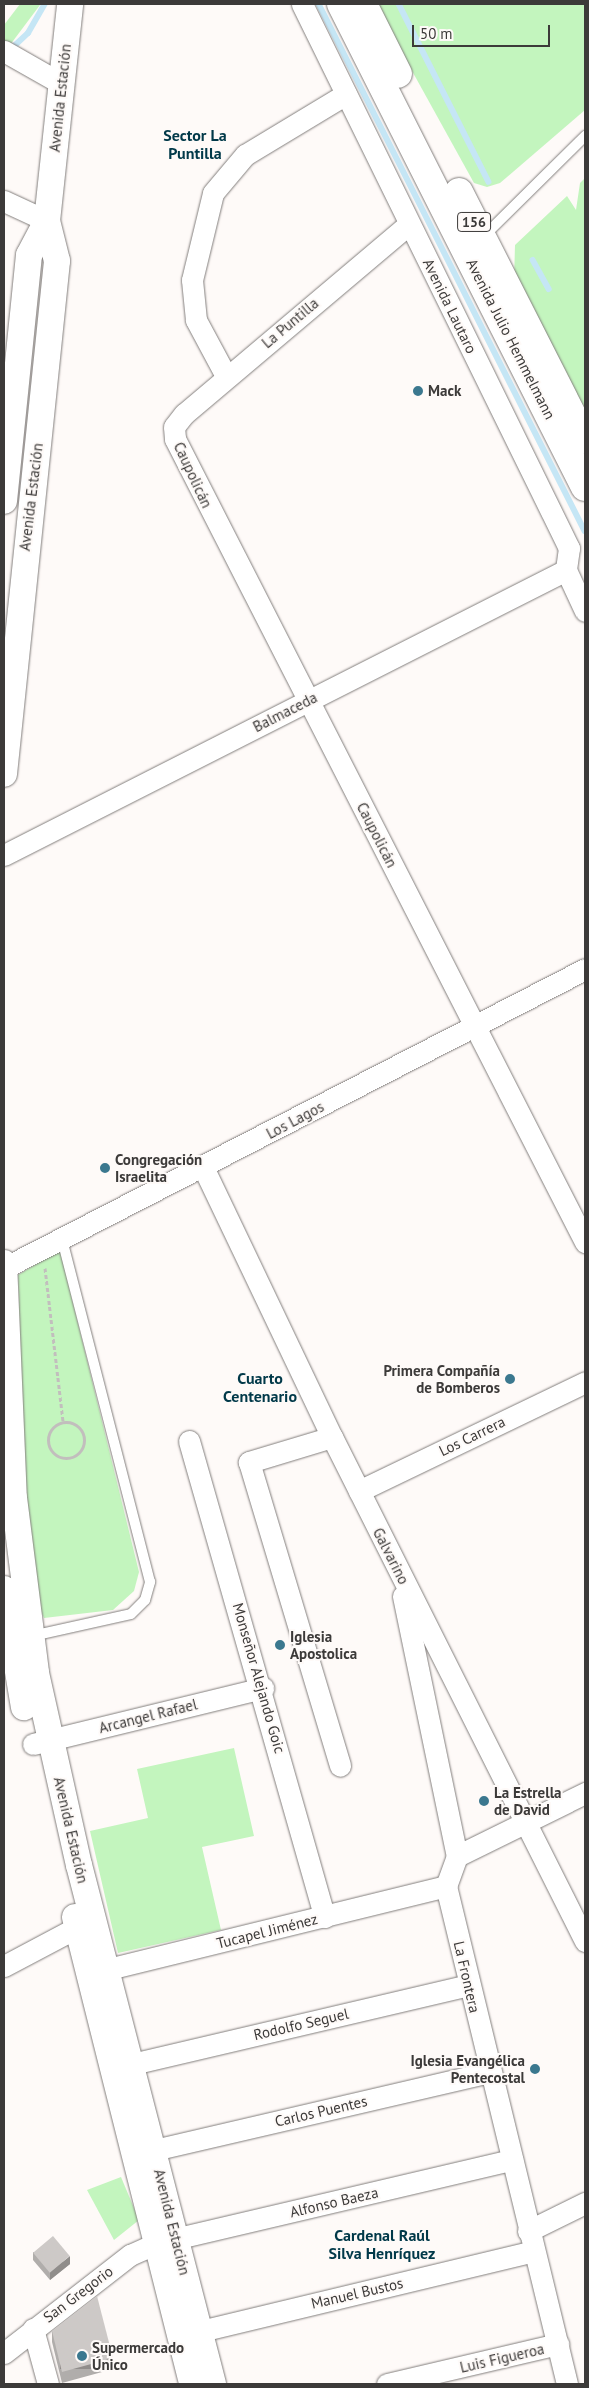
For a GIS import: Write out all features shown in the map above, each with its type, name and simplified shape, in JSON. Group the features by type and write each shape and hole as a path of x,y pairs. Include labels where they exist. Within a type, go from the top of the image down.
{"highway":[{"name":"Avenida Julio Hemmelmann","path":"341,4 474,245 585,440"},
{"name":"Avenida Julio Hemmelmann","path":"363,4 585,487"}],"street":[{"name":"Avenida Estación","path":"4,774 6,717 57,261 47,222 70,4"},
{"name":"Avenida Lautaro","path":"302,4 569,548 566,570 585,611"},
{"path":"8,54 62,84"},
{"path":"226,376 196,320 192,280 213,193 245,154 346,94"},
{"path":"4,201 47,222"},
{"name":"Avenida Estación","path":"4,501 29,255 47,222"},
{"name":"La Puntilla","path":"174,427 226,376 409,224"},
{"name":"Caupolicán","path":"174,427 181,453 585,1242"},
{"name":"Balmaceda","path":"4,856 566,570"},
{"name":"Los Lagos","path":"4,1268 204,1169 475,1024 585,969"},
{"name":"Galvarino","path":"204,1169 332,1437 585,1940"},
{"name":"Avenida Estación","path":"4,1262 14,1498 15,1641"},
{"name":"Los Carrera","path":"359,1491 585,1382"},
{"path":"332,1437 249,1462 340,1766"},
{"name":"Monseñor Alejando Goic","path":"189,1441 262,1688 325,1917"},
{"path":"397,1568 457,1856 446,1886"},
{"name":"Avenida Estación","path":"4,1589 96,1972 190,2333 213,2384"},
{"name":"Arcangel Rafael","path":"42,1742 262,1688"},
{"path":"457,1856 585,1793"},
{"name":"Tucapel Jiménez","path":"96,1972 446,1886"},
{"name":"La Frontera","path":"446,1886 489,2072 567,2384"},
{"path":"4,1966 85,1923"},
{"name":"Avenida Estación","path":"96,1972 132,2064 154,2150 166,2241"},
{"name":"Rodolfo Seguel","path":"132,2064 469,1985"},
{"name":"Carlos Puentes","path":"154,2150 489,2072"},
{"name":"Alfonso Baeza","path":"166,2241 512,2160"},
{"name":"Manuel Bustos","path":"190,2333 531,2241 585,2203"},
{"name":"San Gregorio","path":"5,2346 33,2329 130,2255 166,2241"},
{"path":"33,2329 48,2384"},
{"name":"Avenida Estación","path":"190,2333 192,2384"},
{"name":"Luis Figueroa","path":"387,2384 558,2344"}],"lane":[{"path":"474,245 585,136"},
{"path":"15,1641 130,1614 145,1600 150,1582 62,1239"}],"path":[{"path":"42,1249 63,1421"},
{"path":"63,1421 76,1424 84,1434 84,1445 71,1457 54,1454 48,1443 50,1431 63,1421"}],"green space":[{"path":"20,4 40,5 10,45 4,40 4,25"},
{"path":"375,4 585,4 585,110 500,183 487,187 474,183"},
{"path":"585,178 585,421 514,281 515,245 567,196 576,210 580,183"},
{"path":"60,1250 139,1572 134,1591 113,1610 44,1618 35,1599 25,1525 18,1275"},
{"path":"234,1748 254,1836 202,1847 221,1930 118,1953 90,1831 148,1818 137,1769"},
{"path":"121,2177 139,2220 114,2240 87,2190"}],"building":[{"path":"53,2236 70,2256 50,2273 33,2253"},
{"name":"Supermercado Único","path":"97,2296 113,2358 62,2372 52,2331"}],"waterway":[{"path":"11,49 28,33 45,4"},
{"path":"319,4 585,531"},
{"path":"399,4 489,182"},
{"path":"533,260 549,289"}],"place":[{"name":"Mack","path":"418,391"},
{"name":"Congregación Israelita","path":"105,1168"},
{"name":"Primera Compañía de Bomberos","path":"510,1379"},
{"name":"Iglesia Apostolica","path":"280,1645"},
{"name":"La Estrella de David","path":"484,1801"},
{"name":"Iglesia Evangélica Pentecostal","path":"535,2069"},
{"name":"Supermercado Único","path":"82,2356"}],"district":[{"name":"Sector La Puntilla","path":"195,144"},
{"name":"Cuarto Centenario","path":"260,1387"},
{"name":"Cardenal Raúl Silva Henríquez","path":"382,2244"}]}
